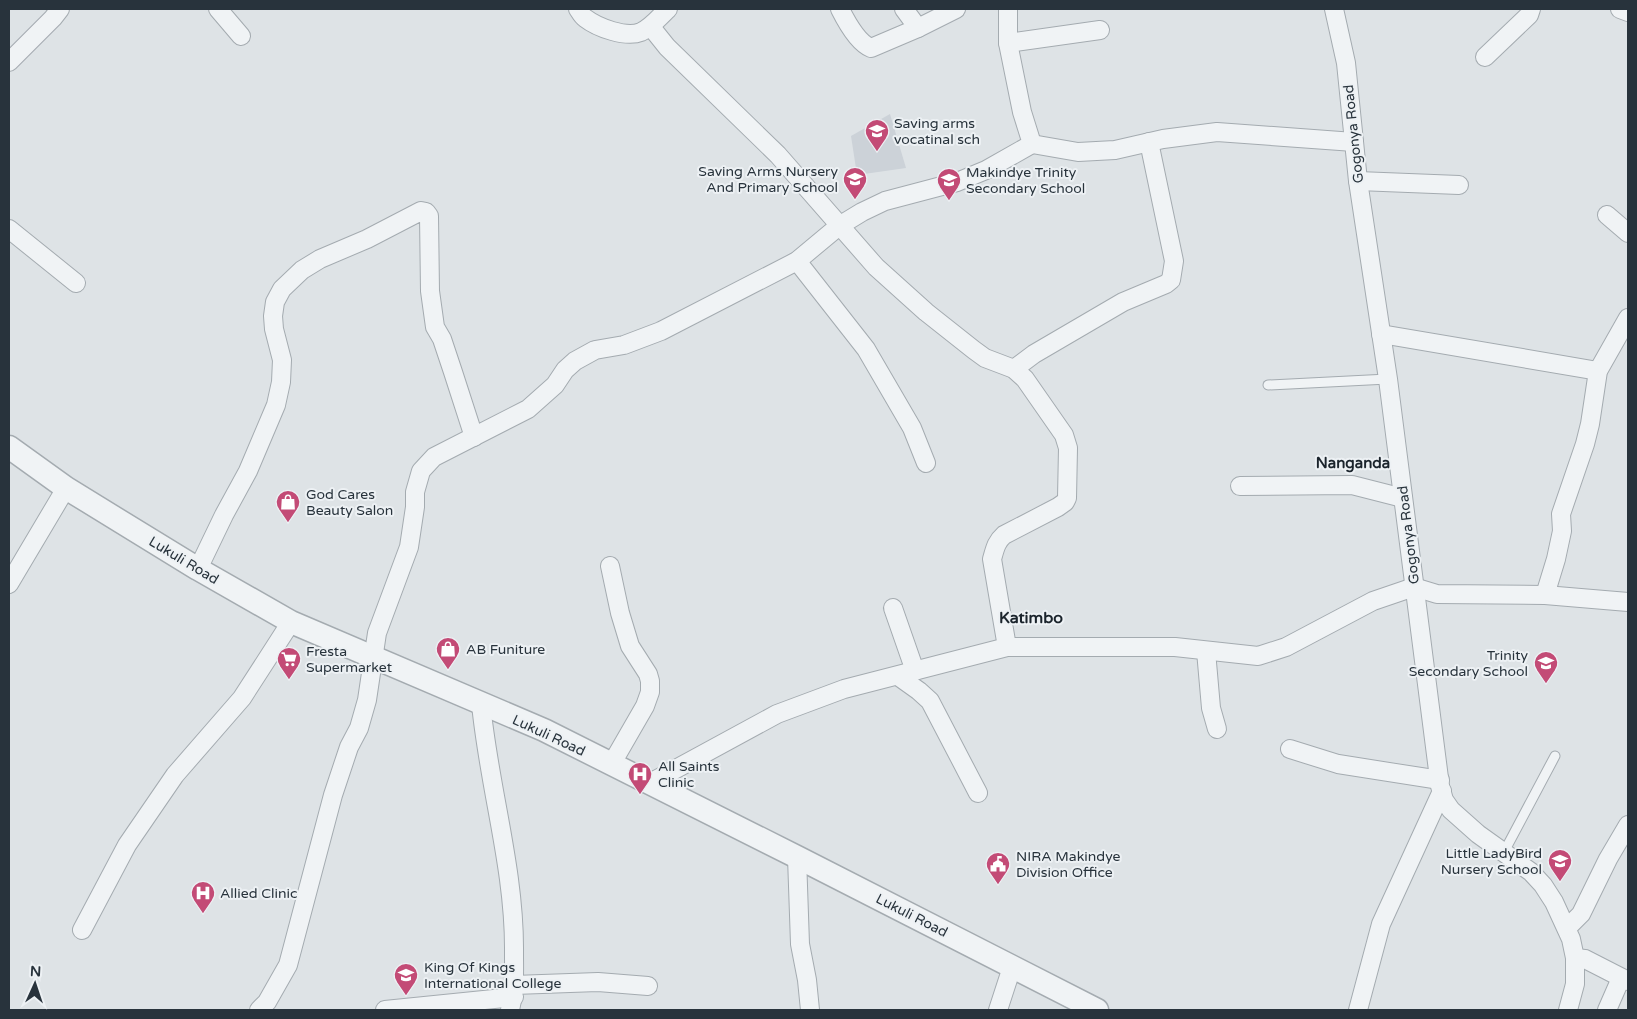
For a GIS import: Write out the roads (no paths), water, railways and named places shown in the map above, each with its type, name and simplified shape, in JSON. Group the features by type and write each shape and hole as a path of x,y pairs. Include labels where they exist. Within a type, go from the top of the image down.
{"street":[{"path":"9,62 60,9"},
{"path":"218,9 241,36"},
{"path":"578,9 585,18 609,31 630,35 640,33 651,27 668,9"},
{"path":"840,9 865,46 871,48 956,9"},
{"path":"904,9 918,28"},
{"path":"1008,9 1008,42 1022,112 1032,144"},
{"name":"Gogonya Road","path":"1334,9 1346,62 1358,181 1388,378 1414,587 1444,800 1450,810 1478,834 1531,872 1543,884 1567,928 1575,958 1575,984 1568,1010"},
{"path":"1485,57 1529,16 1531,9"},
{"path":"1620,9 1628,12"},
{"path":"651,27 667,46 778,155 876,267 926,312 974,350 985,358 1014,369 1025,379 1064,435 1068,448 1068,490 1065,502 1004,535 998,540 995,547 992,559 1007,647"},
{"path":"1008,42 1100,30"},
{"path":"259,1010 267,1002 288,964 333,795 350,747 360,728 367,700 377,633 409,547 415,507 415,492 421,471 434,457 528,409 555,385 565,370 575,361 596,350 624,345 661,331 797,261 840,226 862,212 885,201 957,182 986,170 1032,144 1078,152 1115,150 1163,139 1217,132 1354,142"},
{"path":"1014,369 1034,354 1123,302 1166,284 1171,280 1174,261 1149,142"},
{"path":"1358,181 1459,185"},
{"path":"198,569 248,471 276,405 281,382 282,360 274,329 273,316 275,302 282,289 302,270 320,258 367,239 421,211 426,212 429,216 430,291 435,327 442,339 474,437"},
{"path":"1607,215 1628,233"},
{"path":"9,229 76,283"},
{"path":"797,261 866,349 912,428 926,463"},
{"path":"1545,595 1562,531 1561,514 1590,424 1598,372 1628,318"},
{"path":"1381,334 1598,372"},
{"name":"Lukuli Road","path":"9,447 66,488 198,569 291,622 544,730 1097,1010"},
{"path":"1240,486 1352,485 1403,498"},
{"path":"9,584 66,488"},
{"path":"610,566 620,613 630,646 648,674 650,681 650,692 645,706 611,765"},
{"path":"650,783 777,714 844,689 1007,647 1175,647 1258,656 1286,647 1373,601 1414,587 1437,594 1545,595 1628,602"},
{"path":"893,608 915,671"},
{"path":"82,930 133,837 175,775 242,698 291,622"},
{"path":"1206,651 1211,708 1217,729"},
{"path":"898,676 930,701 978,793"},
{"path":"481,704 484,741 509,871 514,921 513,997"},
{"path":"1290,749 1338,764 1441,786 1380,924 1358,1010"},
{"path":"1567,928 1581,914 1608,859 1628,825"},
{"path":"797,857 800,944 809,989 810,1010"},
{"path":"1575,958 1585,959 1625,980 1608,1010"},
{"path":"998,1010 1012,967"},
{"path":"385,1010 513,997 598,982 648,986"}],"lane":[{"path":"1268,385 1388,378"},
{"path":"1504,852 1555,756"}],"place":[{"name":"Saving arms vocatinal sch","path":"877,152"},
{"name":"Saving Arms Nursery And Primary School","path":"855,200"},
{"name":"Makindye Trinity Secondary School","path":"949,201"},
{"name":"God Cares Beauty Salon","path":"288,523"},
{"name":"AB Funiture","path":"448,670"},
{"name":"Fresta Supermarket","path":"289,680"},
{"name":"Trinity Secondary School","path":"1546,684"},
{"name":"All Saints Clinic","path":"640,795"},
{"name":"Little LadyBird Nursery School","path":"1560,882"},
{"name":"NIRA Makindye Division Office","path":"998,885"},
{"name":"Allied Clinic","path":"203,914"},
{"name":"King Of Kings International College","path":"406,996"}],"district":[{"name":"Nanganda","path":"1353,463"},
{"name":"Katimbo","path":"1031,617"}]}
